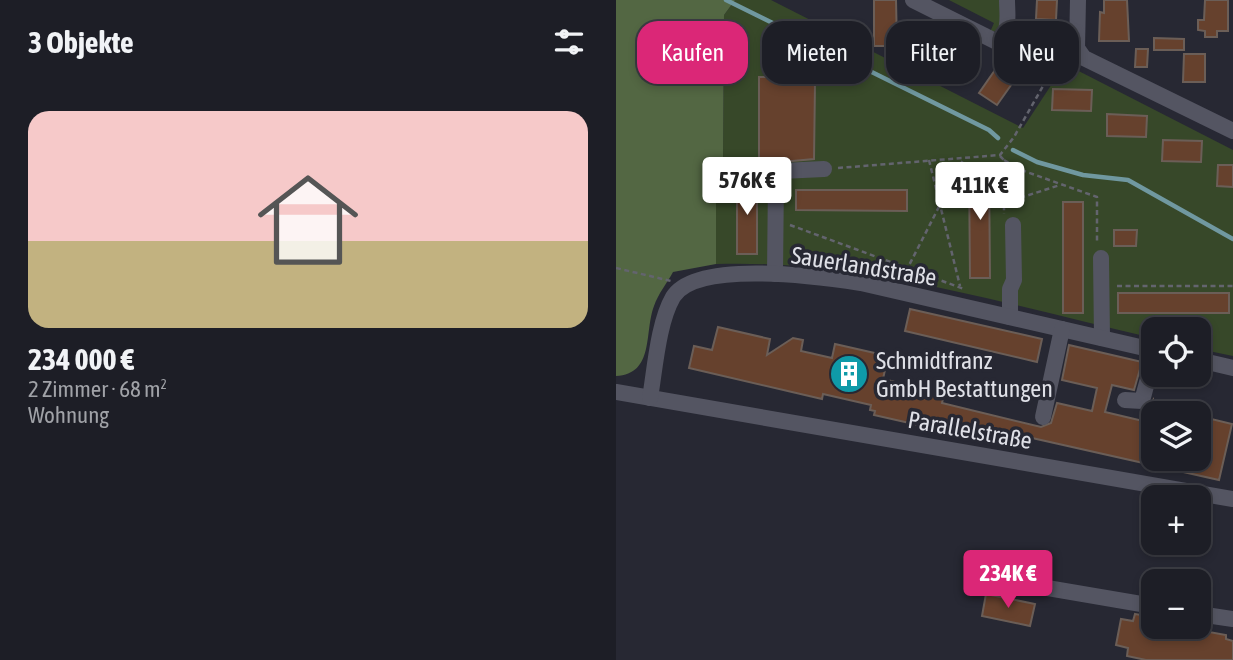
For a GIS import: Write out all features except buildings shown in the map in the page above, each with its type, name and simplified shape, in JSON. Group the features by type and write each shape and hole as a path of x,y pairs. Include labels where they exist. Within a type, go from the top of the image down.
{"street":[{"path":"913,0 994,41"},
{"path":"1007,0 1007,21"},
{"path":"1078,0 1078,21"},
{"path":"1079,46 1233,130"},
{"path":"775,274 776,178 781,171 824,169"},
{"path":"1010,317 1010,289 1014,280 1013,225"},
{"path":"1101,258 1102,338"},
{"name":"Sauerlandstraße","path":"684,284 724,276 821,276 1141,347"},
{"path":"650,398 665,317 673,298 684,284"},
{"path":"1043,417 1062,329"},
{"path":"1211,363 1233,368"},
{"path":"1125,400 1142,401 1146,387"},
{"name":"Parallelstraße","path":"616,392 1233,499"},
{"path":"1001,580 1141,604"},
{"path":"1211,616 1233,619"}],"path":[{"path":"824,169 1000,155 1014,137 1044,84"},
{"path":"1000,155 1024,171 1097,197 1097,258 1101,258"},
{"path":"898,291 964,158"},
{"path":"929,160 962,288 961,306"},
{"path":"1004,160 1004,223 1013,225"},
{"path":"1004,171 1024,171"},
{"path":"1004,203 1060,185"},
{"path":"776,220 962,288"},
{"path":"616,268 684,284"},
{"path":"1101,286 1233,286"}],"green space":[{"path":"616,0 735,0 724,15 724,21 637,21 637,84 724,84 723,158 716,159 716,264 673,272 654,306 643,360 637,368 616,376"},
{"path":"735,0 771,0 812,21 762,21 762,84 872,84 872,51 886,58 886,84 936,84 1023,128 1052,84 1079,84 1079,71 1233,150 1233,356 1211,351 1211,317 1141,317 1141,335 991,299 881,277 771,264 716,264 716,159 723,158 724,84 748,84 748,21 724,21 724,15"},
{"path":"949,0 1001,0 1001,21 994,23"}],"waterway":[{"path":"726,0 989,130 998,138"},
{"path":"1013,150 1037,162 1083,175 1128,180 1233,239"}],"place":[{"name":"Schmidtfranz GmbH Bestattungen","path":"849,374"}]}
